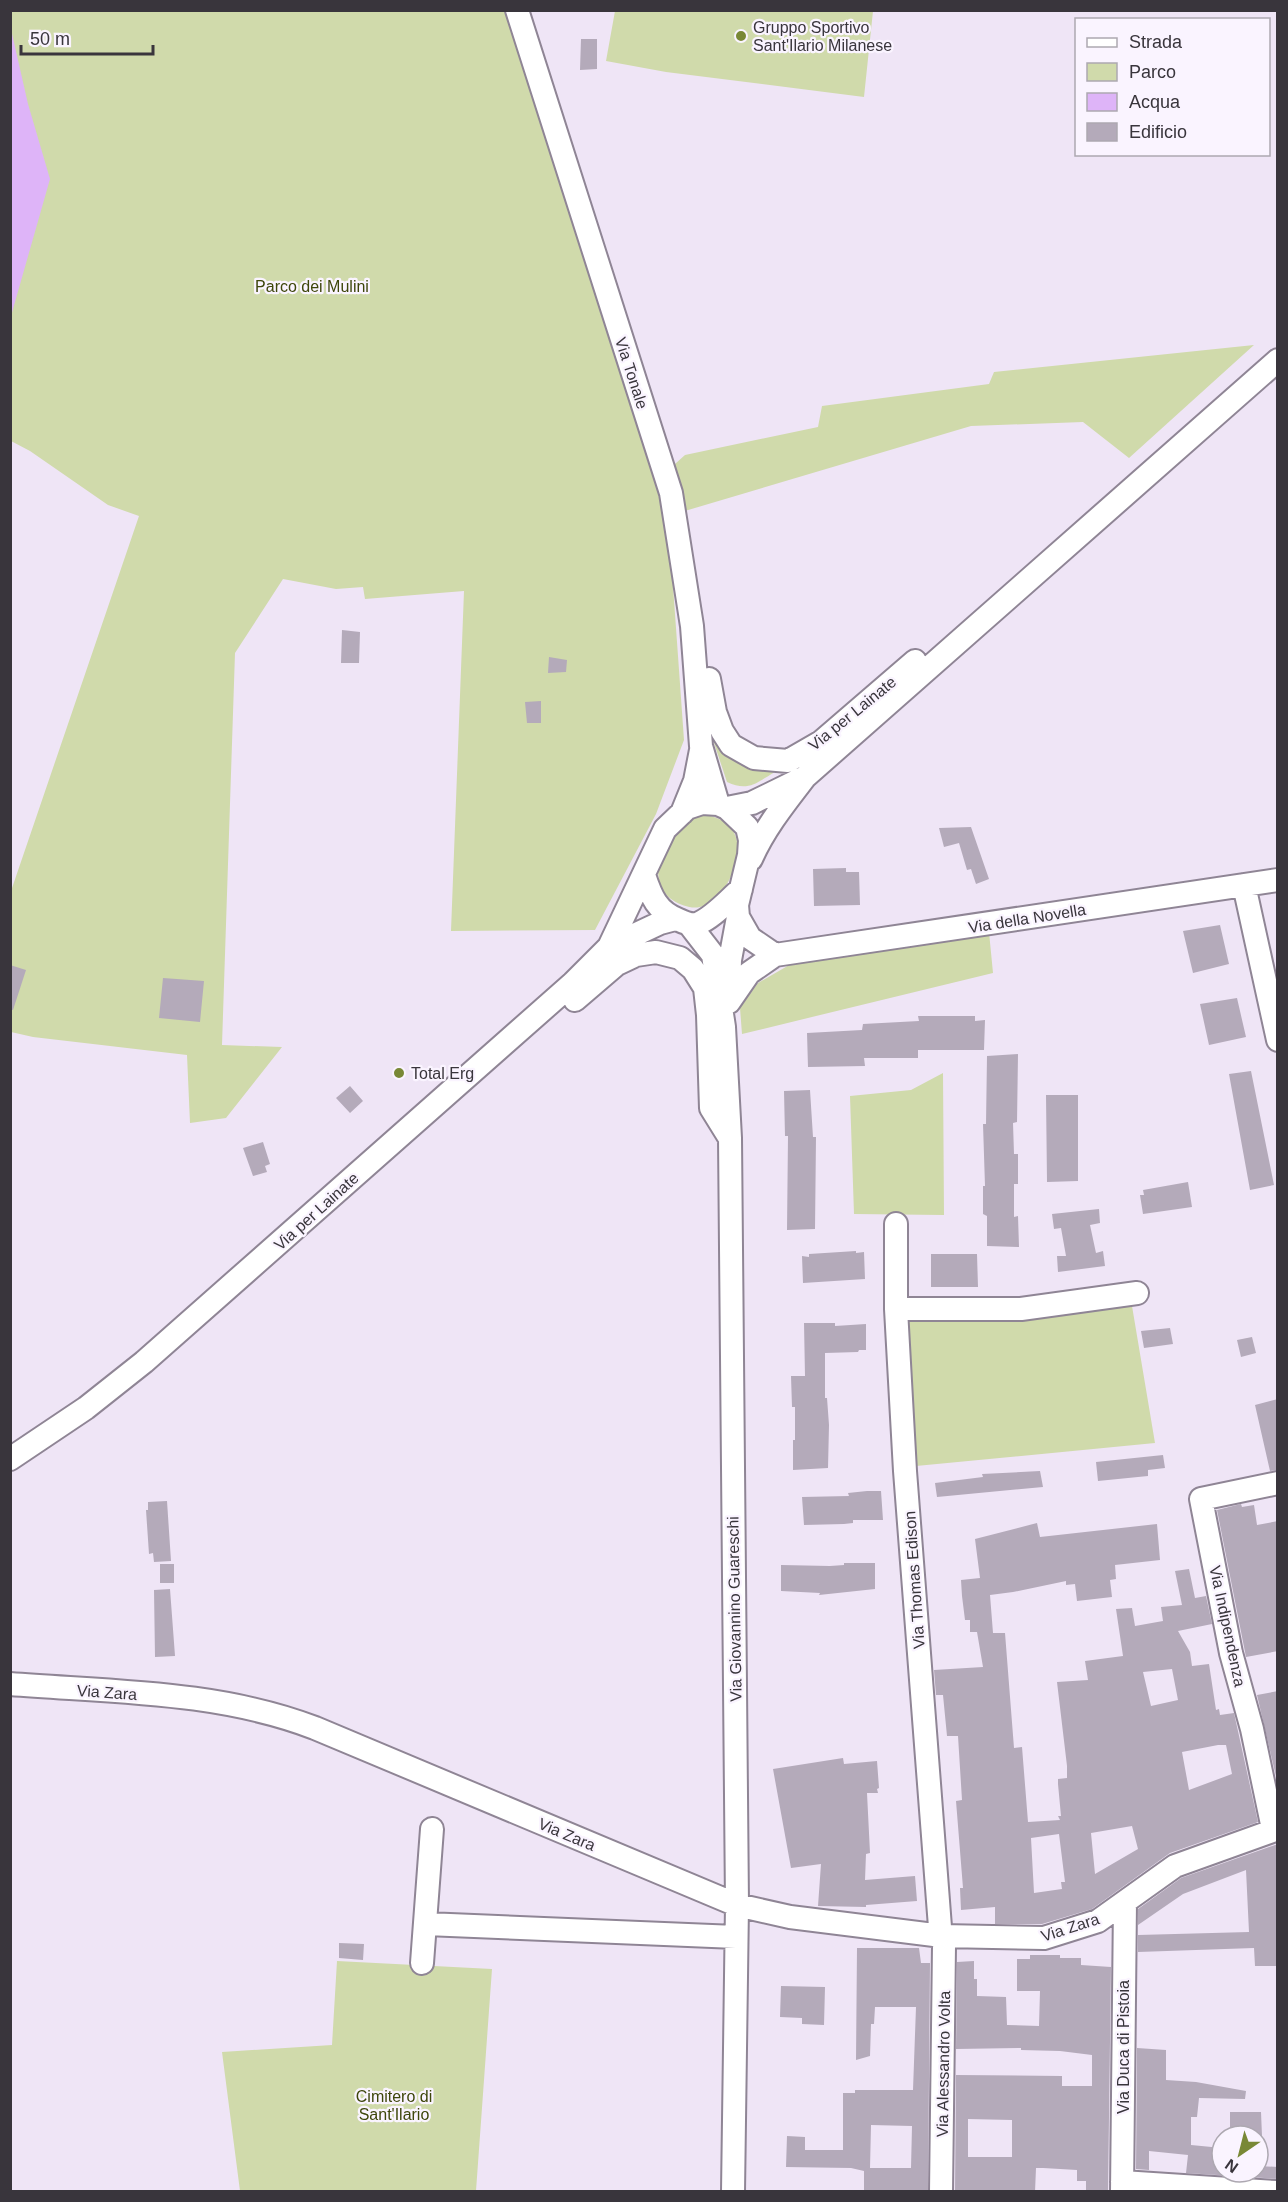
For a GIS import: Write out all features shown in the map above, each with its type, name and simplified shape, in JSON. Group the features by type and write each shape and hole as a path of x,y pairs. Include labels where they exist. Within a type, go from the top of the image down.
{"street":[{"name":"Via Tonale","path":"517,10 671,493 692,626 701,746"},
{"name":"Via per Lainate","path":"743,880 759,842 805,777 1278,360"},
{"name":"Via per Lainate","path":"692,626 702,648 715,712 722,731 731,745 754,758 788,761 821,742 915,661 982,622"},
{"path":"701,746 723,806 702,803 687,808 665,829 644,875 654,903 665,914 682,922 722,958 729,1002 724,1027"},
{"path":"682,813 695,781 701,746"},
{"name":"Via per Lainate","path":"723,806 752,803 805,777"},
{"name":"Via per Lainate","path":"722,958 738,917 737,905 750,840 747,827 723,806"},
{"name":"Via per Lainate","path":"10,1459 86,1408 144,1362 573,983 609,947 644,875"},
{"path":"682,922 696,924 709,917 743,880"},
{"name":"Via della Novella","path":"722,958 768,960 1278,880"},
{"path":"1244,885 1278,1040"},
{"path":"729,1002 749,973 768,960 750,938 738,917"},
{"name":"Via per Lainate","path":"609,947 660,923 682,922"},
{"path":"449,1093 475,1083 617,964 636,955 656,952 680,958 693,969 705,988 711,1108 730,1138"},
{"path":"722,958 724,1027"},
{"name":"Via Giovannino Guareschi","path":"724,1027 730,1138 737,1905 733,2192"},
{"name":"Via Thomas Edison","path":"896,1224 896,1309 905,1471 942,1936"},
{"path":"896,1309 1021,1309 1137,1293"},
{"name":"Via Indipendenza","path":"1275,1829 1252,1729 1231,1653 1201,1499 1278,1484"},
{"name":"Via Zara","path":"10,1684 213,1701 255,1708 295,1720 737,1905 790,1917 942,1936 1044,1938 1098,1921 1175,1866 1275,1829"},
{"path":"422,1963 432,1829"},
{"name":"Via Duca di Pistoia","path":"1122,2187 1125,1902"},
{"path":"426,1924 736,1937"},
{"name":"Via Alessandro Volta","path":"941,2192 945,1946 942,1936"},
{"path":"1122,2187 1275,2192"}],"green space":[{"name":"Parco dei Mulini","path":"11,11 511,11 656,481 685,455 818,427 822,406 989,384 994,372 1254,345 1129,458 1083,422 971,426 668,516 684,740 656,814 595,930 451,931 464,591 365,599 363,587 336,589 283,579 235,653 222,1045 282,1047 226,1118 190,1123 187,1055 33,1037 11,1032 11,891 139,516 108,505 30,451 11,441"},
{"name":"Gruppo Sportivo Sant'Ilario Milanese","path":"615,11 873,11 864,97 666,72 606,61"},
{"path":"713,731 761,770 775,772 752,785 741,786 727,782 714,743"},
{"path":"699,814 724,822 732,829 738,848 733,872 725,887 708,904 693,907 680,904 667,896 660,883 658,867 668,839 680,826"},
{"path":"989,932 993,973 742,1034 740,1008 758,983 791,964"},
{"path":"943,1073 944,1215 854,1214 850,1096 911,1090"},
{"path":"1132,1306 1155,1443 916,1466 906,1319 1037,1318"},
{"name":"Cimitero di Sant'Ilario","path":"337,1961 492,1969 476,2191 240,2191 222,2052 332,2045"}],"water":[{"path":"10,25 28,104 50,179 11,316"}],"building":[{"path":"581,39 597,39 597,69 580,70"},
{"path":"342,630 360,632 359,663 341,663"},
{"path":"549,657 567,660 566,672 548,673"},
{"path":"541,701 541,723 527,723 525,702"},
{"path":"971,827 989,879 976,884 971,869 967,870 959,843 944,847 939,828"},
{"path":"846,868 846,872 859,872 860,905 814,906 813,869"},
{"path":"1220,925 1229,964 1193,973 1183,931"},
{"path":"10,965 26,970 13,1010 10,1009"},
{"path":"163,978 204,981 200,1022 159,1018"},
{"path":"1237,998 1246,1037 1209,1045 1200,1004"},
{"path":"918,1016 975,1016 975,1021 985,1020 984,1050 918,1050 918,1058 864,1058 865,1066 808,1067 807,1033 862,1030 863,1024 919,1021"},
{"path":"1018,1054 1017,1122 1013,1123 1014,1154 1018,1154 1018,1184 1014,1184 1014,1217 1018,1216 1019,1247 987,1246 987,1216 983,1214 983,1186 985,1186 983,1124 986,1124 987,1056"},
{"path":"1251,1071 1274,1185 1250,1190 1229,1074"},
{"path":"350,1086 363,1101 350,1113 336,1098"},
{"path":"810,1090 813,1137 816,1137 815,1229 787,1230 788,1136 785,1136 784,1091"},
{"path":"1046,1095 1078,1095 1078,1181 1047,1182"},
{"path":"263,1142 270,1164 265,1166 267,1172 253,1176 243,1148"},
{"path":"1188,1182 1192,1207 1143,1214 1140,1195 1144,1195 1143,1190"},
{"path":"1099,1209 1100,1223 1090,1225 1096,1253 1103,1251 1105,1266 1058,1272 1057,1256 1066,1256 1061,1228 1054,1229 1052,1214"},
{"path":"856,1251 856,1253 864,1252 865,1279 803,1283 802,1256"},
{"path":"931,1254 977,1254 978,1287 931,1287"},
{"path":"804,1323 835,1323 835,1326 866,1324 866,1350 825,1353 825,1398 827,1398 829,1425 828,1468 793,1470 795,1407 792,1407 791,1376 805,1376"},
{"path":"1170,1328 1173,1344 1144,1348 1141,1331"},
{"path":"1252,1337 1256,1353 1241,1357 1237,1340"},
{"path":"1278,1399 1278,1470 1270,1471 1255,1405"},
{"path":"1163,1455 1165,1468 1148,1470 1148,1476 1098,1481 1096,1462"},
{"path":"1040,1471 1043,1487 937,1497 935,1483 983,1477 982,1474"},
{"path":"881,1491 883,1520 853,1520 853,1523 844,1524 804,1525 802,1497 849,1496 848,1493"},
{"path":"167,1501 171,1561 154,1562 153,1553 149,1554 146,1510 148,1510 148,1502"},
{"path":"1241,1504 1242,1507 1254,1505 1257,1525 1278,1521 1278,1651 1246,1657 1217,1510"},
{"path":"1037,1523 1040,1537 1157,1524 1160,1560 1115,1565 1116,1579 1110,1580 1112,1597 1077,1601 1075,1584 1066,1585 1066,1581 990,1595 993,1633 1005,1633 1014,1748 1022,1747 1028,1822 1060,1820 1058,1816 1061,1816 1058,1779 1067,1778 1067,1766 1057,1682 1088,1680 1085,1661 1123,1656 1116,1609 1132,1608 1135,1626 1163,1621 1161,1607 1182,1605 1175,1571 1189,1569 1195,1598 1206,1596 1212,1624 1178,1631 1190,1652 1192,1666 1209,1664 1216,1710 1219,1709 1220,1715 1234,1713 1258,1822 1170,1853 1092,1909 1042,1924 995,1924 995,1907 961,1910 960,1888 963,1888 956,1801 962,1800 958,1736 947,1736 943,1695 936,1695 934,1670 983,1667 977,1632 970,1632 970,1620 965,1620 961,1580 980,1578 975,1539","holes":["1172,1669 1178,1700 1151,1706 1143,1672","1226,1745 1232,1774 1189,1790 1182,1752","1132,1826 1138,1849 1095,1874 1091,1833","1059,1834 1065,1882 1061,1882 1062,1889 1034,1893 1031,1838"]},
{"path":"844,1563 875,1563 875,1589 819,1595 820,1593 781,1591 781,1565 830,1566 844,1565"},
{"path":"160,1564 174,1564 174,1583 160,1583"},
{"path":"170,1589 175,1656 155,1657 154,1590"},
{"path":"1278,1691 1278,1785 1257,1695"},
{"path":"843,1758 844,1764 877,1761 878,1793 867,1793 870,1853 866,1854 865,1880 915,1876 917,1901 866,1905 866,1907 818,1906 821,1864 791,1868 773,1769"},
{"path":"1278,1844 1278,1966 1255,1966 1254,1948 1138,1952 1138,1935 1249,1932 1246,1870 1183,1894 1138,1925 1138,1909 1181,1878"},
{"path":"339,1943 364,1944 363,1960 339,1958"},
{"path":"857,1948 919,1948 921,1963 930,1963 928,2192 864,2192 864,2171 851,2168 786,2167 787,2136 805,2137 805,2150 843,2150 843,2093 855,2093 855,2090 913,2090 916,2007 875,2007 874,2024 871,2024 870,2056 856,2060","holes":["871,2125 912,2126 911,2168 870,2168"]},
{"path":"1030,1955 1060,1955 1060,1958 1081,1958 1081,1965 1111,1967 1108,2192 1086,2192 1086,2181 1077,2181 1077,2170 1036,2168 1035,2192 955,2192 956,2075 1062,2076 1062,2086 1092,2086 1092,2055 1021,2050 1021,2048 956,2049 957,1962 974,1961 977,1996 1006,1997 1007,2025 1039,2026 1040,1991 1017,1991 1017,1959 1030,1959","holes":["968,2119 1012,2120 1012,2157 968,2157"]},
{"path":"781,1986 825,1987 824,2025 802,2024 802,2018 780,2017"},
{"path":"1137,2048 1166,2050 1166,2080 1196,2082 1246,2091 1245,2099 1199,2098 1197,2117 1191,2117 1191,2145 1210,2147 1210,2175 1186,2173 1188,2155 1149,2151 1149,2170 1136,2169"},
{"path":"1230,2112 1261,2112 1262,2124 1230,2124"},
{"path":"1270,2167 1278,2167 1278,2179 1270,2178"}],"place":[{"name":"Gruppo Sportivo Sant'Ilario Milanese","path":"741,36"},
{"name":"Total Erg","path":"399,1073"}]}
